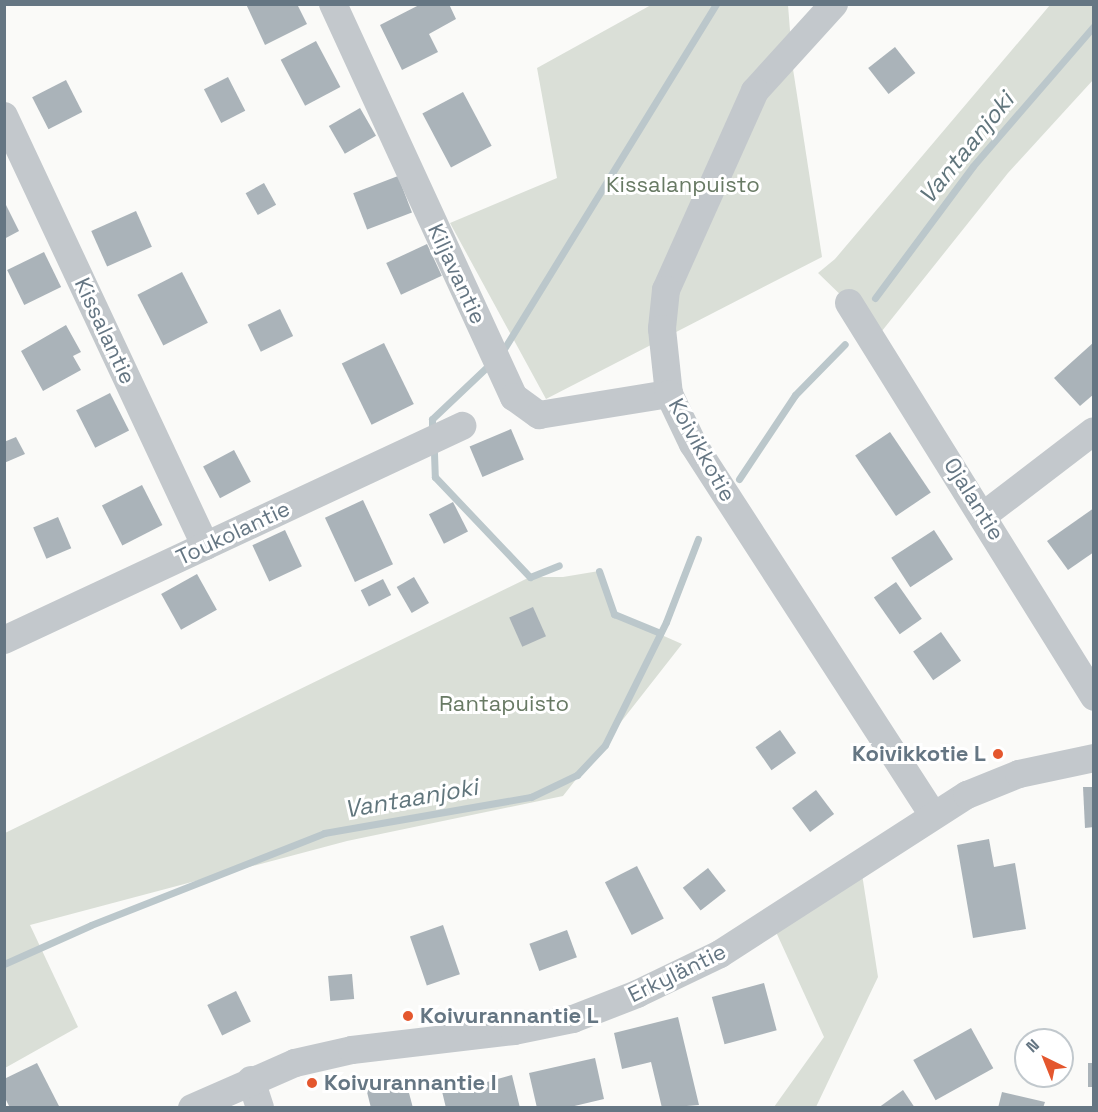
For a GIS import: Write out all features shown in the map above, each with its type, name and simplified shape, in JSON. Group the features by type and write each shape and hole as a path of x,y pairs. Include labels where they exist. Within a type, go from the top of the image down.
{"street":[{"name":"Kiljavantie","path":"333,4 514,397 539,415 669,394"},
{"name":"Koivikkotie","path":"821,9 755,91 666,290 662,329 669,394 693,444 933,815"},
{"name":"Kissalantie","path":"4,116 206,546"},
{"name":"Ojalantie","path":"849,303 984,515 1094,697"},
{"name":"Toukolantie","path":"4,640 462,426"},
{"path":"984,515 1094,430"},
{"name":"Erkyläntie","path":"192,1107 295,1063 352,1050 514,1031 573,1019 638,994 720,954 967,795 1019,774 1094,758"},
{"path":"251,1080 260,1107"}],"green space":[{"name":"Kissalanpuisto","path":"651,5 788,5 793,69 822,257 546,399 450,223 557,178 537,68"},
{"path":"1050,5 1093,5 1093,80 1008,173 874,341 849,303 818,273 835,259"},
{"name":"Rantapuisto","path":"599,571 614,614 682,644 563,796 347,841 30,925 78,1027 5,1068 5,833 530,577 563,577"},
{"path":"862,874 878,977 816,1107 774,1107 824,1037 771,921"}],"building":[{"path":"246,4 297,4 307,24 265,45"},
{"path":"421,4 449,4 456,19 429,34 438,52 402,70 380,25"},
{"path":"316,41 340,87 305,106 281,60"},
{"path":"895,47 915,73 889,94 868,68"},
{"path":"228,77 245,111 221,123 204,89"},
{"path":"66,80 82,112 48,129 32,97"},
{"path":"463,92 492,146 451,167 422,114"},
{"path":"360,108 376,136 345,154 329,126"},
{"path":"398,176 412,212 367,230 353,193"},
{"path":"264,183 276,205 258,215 246,193"},
{"path":"4,201 19,231 4,239"},
{"path":"136,211 152,247 107,267 91,231"},
{"path":"427,244 442,276 401,295 386,263"},
{"path":"44,252 61,287 24,305 7,270"},
{"path":"182,272 208,323 163,345 137,295"},
{"path":"280,309 293,336 261,352 248,325"},
{"path":"66,325 81,352 73,356 81,370 43,391 21,351"},
{"path":"1094,342 1094,394 1080,406 1054,378"},
{"path":"384,343 414,404 372,425 342,364"},
{"path":"110,393 129,430 95,448 76,410"},
{"path":"511,429 524,459 482,477 470,447"},
{"path":"890,432 931,493 896,516 855,455"},
{"path":"16,437 25,454 4,463 4,442"},
{"path":"234,450 251,482 220,498 203,466"},
{"path":"142,485 162,525 122,546 102,505"},
{"path":"363,500 393,564 355,582 325,518"},
{"path":"453,502 468,531 444,544 429,514"},
{"path":"1094,508 1094,552 1068,570 1047,541"},
{"path":"58,517 71,548 46,559 33,528"},
{"path":"285,530 302,566 269,581 252,545"},
{"path":"934,530 953,559 910,587 891,558"},
{"path":"197,574 217,610 181,630 161,594"},
{"path":"414,577 429,603 412,613 397,587"},
{"path":"383,579 391,595 369,606 361,590"},
{"path":"896,582 922,619 900,634 874,597"},
{"path":"533,607 546,636 522,647 509,618"},
{"path":"941,632 961,661 933,680 913,652"},
{"path":"780,730 796,753 771,770 755,747"},
{"path":"1083,787 1094,787 1094,827 1085,828"},
{"path":"816,790 834,814 810,832 792,808"},
{"path":"989,839 994,867 1015,863 1026,929 973,938 957,845"},
{"path":"637,866 664,919 632,935 605,882"},
{"path":"708,868 726,891 701,911 683,888"},
{"path":"443,925 460,974 427,986 410,936"},
{"path":"567,930 577,957 539,971 529,944"},
{"path":"352,974 354,999 330,1001 328,976"},
{"path":"764,983 777,1030 725,1044 712,997"},
{"path":"236,991 251,1022 222,1036 207,1005"},
{"path":"678,1017 699,1105 662,1108 651,1062 622,1069 614,1033"},
{"path":"971,1028 993,1068 936,1100 913,1060"},
{"path":"595,1058 604,1099 566,1108 537,1108 529,1073"},
{"path":"37,1063 60,1108 10,1108 4,1096 4,1079"},
{"path":"1088,1063 1094,1063 1094,1087 1088,1087"},
{"path":"512,1075 520,1108 446,1108 440,1083 459,1078 462,1089"},
{"path":"405,1078 413,1108 371,1108 366,1088"},
{"path":"903,1090 915,1108 878,1108"},
{"path":"1002,1092 1045,1102 1043,1108 998,1108"}],"waterway":[{"path":"502,352 716,4"},
{"name":"Vantaanjoki","path":"875,298 973,166 1094,26"},
{"name":"Vantaanjoki","path":"739,479 795,395 845,344"},
{"path":"432,428 432,419 490,364"},
{"path":"434,453 435,477 530,577 559,565"},
{"name":"Vantaanjoki","path":"4,964 91,925 324,833 531,797 577,775 605,745 666,622 698,539"},
{"path":"599,571 614,614 660,633"}],"place":[{"name":"Koivikkotie L","path":"998,754"},
{"name":"Koivurannantie L","path":"408,1016"},
{"name":"Koivurannantie I","path":"312,1083"}]}
